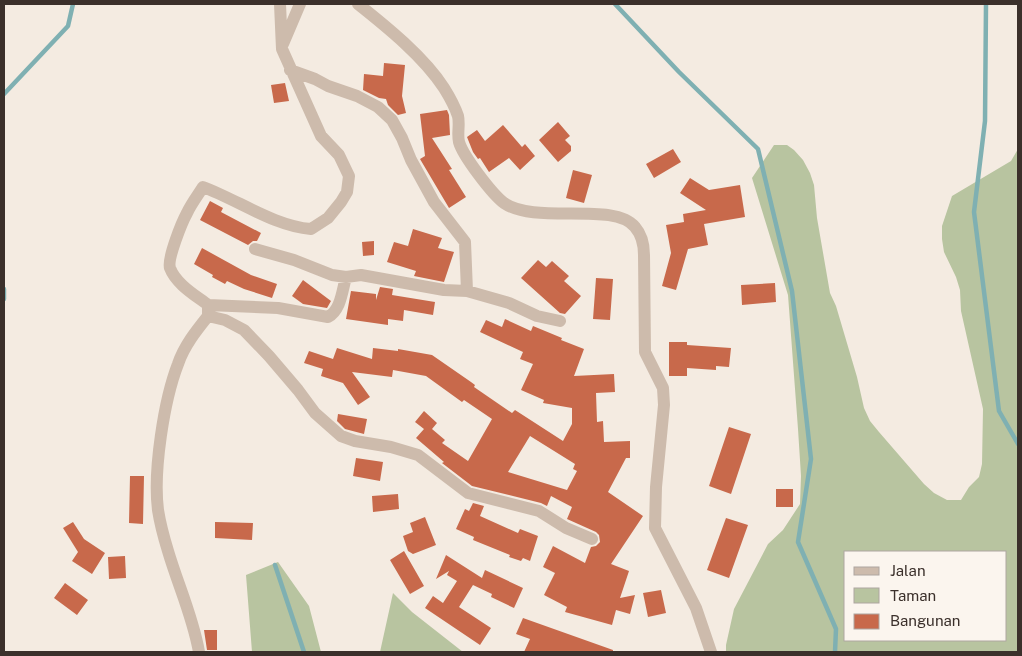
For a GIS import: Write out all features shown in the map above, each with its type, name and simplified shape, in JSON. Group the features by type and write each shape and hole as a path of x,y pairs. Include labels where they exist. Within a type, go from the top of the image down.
{"street":[{"path":"280,4 282,49 320,136 339,155 349,176 347,192 328,218 311,229 285,224 203,187 187,211 169,263 176,279 208,310 244,330 269,356 315,413 341,436 355,441 391,447 418,455 468,493 538,511 566,528 592,539"},
{"path":"282,49 300,4"},
{"path":"358,4 400,39 444,88 458,116 459,143 484,183 503,202 513,208 546,214 597,214 618,217 634,226 640,234 644,244 645,352 663,388 664,404 656,487 655,528 696,608 710,652"},
{"path":"290,70 357,96 378,107 392,120 402,138 410,160 434,202 465,242 467,291"},
{"path":"255,249 346,278 361,275 444,290 467,291 509,303 537,316 560,321"},
{"path":"208,310 278,308 328,317 337,308 346,278"},
{"path":"199,652 196,633 168,551 158,510 158,478 163,424 168,396 178,363 208,310"}],"green space":[{"path":"774,145 787,145 794,150 803,160 810,173 814,185 817,218 830,293 836,306 857,377 864,408 870,421 934,493 947,500 961,500 969,487 979,477 982,464 983,409 961,311 960,290 944,252 942,226 952,196 1011,161 1018,149 1018,652 726,652 734,609 768,544 783,530 800,504 801,476 788,295 752,178"},
{"path":"278,562 309,606 321,652 252,652 246,575"},
{"path":"393,593 412,612 463,652 380,652"}],"building":[{"path":"384,63 405,65 402,96 406,113 398,115 388,105 386,99 379,98 363,90 364,74 383,76"},
{"path":"285,83 289,101 274,103 271,85"},
{"path":"447,110 450,135 432,138 452,169 449,170 466,197 449,208 420,159 425,156 420,114"},
{"path":"558,122 570,136 565,140 571,146 571,151 558,162 539,140"},
{"path":"503,125 522,147 525,144 535,156 520,170 509,158 489,172 480,158 478,159 473,152 467,137 477,130 485,141"},
{"path":"673,149 681,162 654,178 646,164"},
{"path":"573,170 592,175 584,203 566,198"},
{"path":"690,178 709,190 740,185 745,217 704,224 708,245 688,249 676,290 662,286 671,253 666,225 684,222 683,214 706,210 680,193"},
{"path":"210,201 223,208 221,212 261,233 257,241 253,241 248,245 200,220"},
{"path":"413,229 442,238 438,248 454,252 444,282 414,276 416,271 387,262 394,242 408,246"},
{"path":"374,241 374,255 363,256 362,242"},
{"path":"202,248 251,275 277,284 272,298 227,281 225,284 212,277 213,275 194,264"},
{"path":"538,260 546,267 552,261 569,276 564,281 581,296 565,314 560,313 521,278"},
{"path":"596,278 613,279 610,320 593,319"},
{"path":"303,280 331,301 327,308 303,304 292,296"},
{"path":"775,283 776,302 742,305 741,285"},
{"path":"380,287 393,289 392,295 435,302 433,315 404,310 403,321 388,319 388,325 346,319 351,291 376,294 376,300"},
{"path":"505,319 531,331 533,326 584,349 574,376 614,374 615,392 596,393 597,422 603,421 604,442 630,441 630,458 626,458 608,492 643,516 611,564 629,571 620,598 635,595 630,614 616,610 612,625 565,612 567,607 544,595 555,573 543,567 553,546 585,563 591,547 596,546 600,542 599,535 596,532 567,519 572,507 551,496 547,506 472,486 442,463 444,462 416,438 424,429 415,422 424,411 437,423 432,429 445,440 442,443 468,461 492,419 464,400 462,402 426,376 393,370 392,377 352,372 370,397 358,405 343,383 321,376 323,369 304,363 309,351 333,359 337,348 372,359 373,348 398,351 398,349 432,355 512,413 515,410 563,441 572,424 572,408 543,403 544,400 521,390 533,364 520,359 523,352 480,332 486,320 502,327","holes":["530,436 575,464 573,469 577,471 567,490 508,472"]},
{"path":"669,342 687,342 687,345 731,348 729,367 716,366 716,370 687,368 687,376 669,376"},
{"path":"338,414 367,419 364,434 345,429 337,421"},
{"path":"729,427 751,434 731,494 709,486"},
{"path":"356,458 383,462 380,481 353,476"},
{"path":"130,476 144,476 143,524 129,523"},
{"path":"776,489 793,489 793,507 776,507"},
{"path":"398,494 399,509 373,512 372,496"},
{"path":"473,503 484,506 480,516 518,533 520,529 538,536 530,561 523,558 521,561 509,557 510,555 473,540 474,537 456,529 465,509 469,511"},
{"path":"425,517 436,545 413,554 408,551 403,536 413,532 410,523"},
{"path":"726,518 748,525 729,578 707,570"},
{"path":"73,522 84,539 105,553 92,574 72,561 78,552 63,528"},
{"path":"215,522 253,523 252,540 215,538"},
{"path":"404,551 424,586 410,594 390,560"},
{"path":"446,555 482,578 485,570 523,588 514,608 491,597 492,594 473,585 459,607 491,628 480,645 425,608 433,596 443,603 457,581 447,575 449,571 436,579"},
{"path":"125,556 126,578 109,579 108,557"},
{"path":"65,583 88,600 77,615 54,598"},
{"path":"661,590 666,613 648,617 643,593"},
{"path":"523,618 613,650 613,652 524,652 530,639 516,634"},
{"path":"204,630 217,630 217,650 207,650"}],"waterway":[{"path":"4,94 68,26 73,4"},
{"path":"615,4 679,72 758,149 792,291 811,459 798,542 836,629 835,652"},
{"path":"986,4 985,121 974,212 999,411 1018,444"},
{"path":"4,289 4,299"},
{"path":"275,565 304,652"}]}
